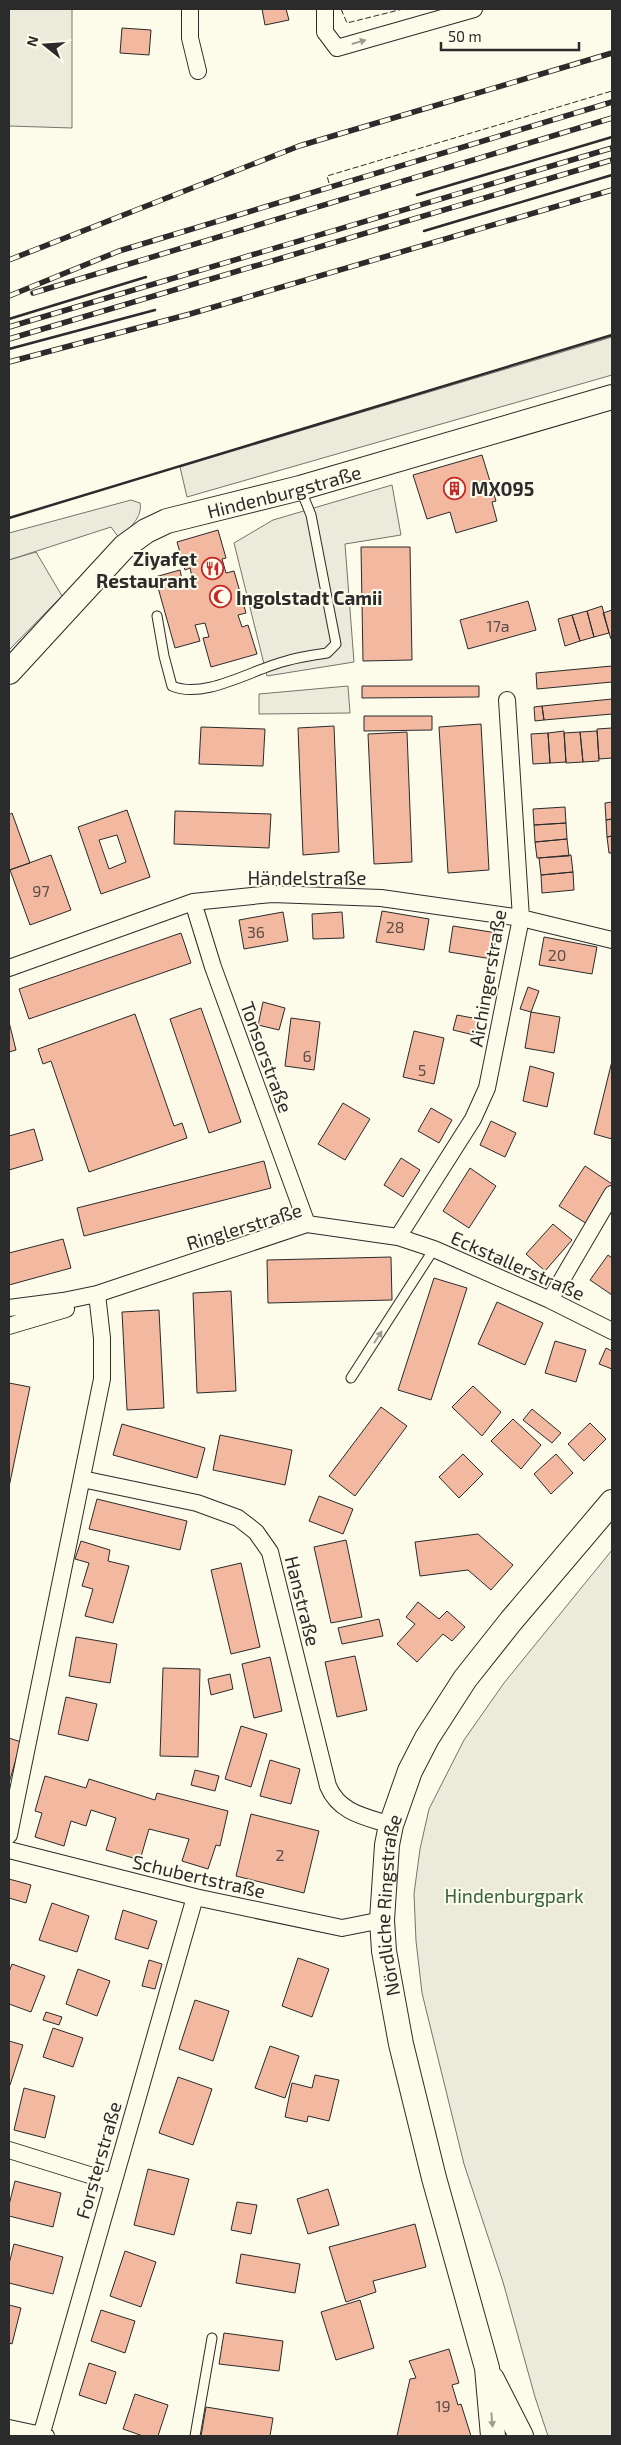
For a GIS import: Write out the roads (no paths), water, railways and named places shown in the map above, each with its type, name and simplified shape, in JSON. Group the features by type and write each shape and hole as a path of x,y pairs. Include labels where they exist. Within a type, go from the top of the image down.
{"main road":[{"name":"Hindenburgstraße","path":"9,672 124,546 146,531 167,521 300,488 612,397"},
{"name":"Nördliche Ringstraße","path":"493,2436 487,2368 434,2178 401,2044 384,1951 382,1920 387,1846 391,1825 410,1771 465,1679 511,1621 612,1502"},
{"name":"Nördliche Ringstraße","path":"487,2368 521,2436"}],"street":[{"path":"190,9 190,38 198,72"},
{"path":"325,9 325,32 337,48 474,9"},
{"name":"Aichingerstraße","path":"398,1237 473,1119 487,1088 521,918 507,700"},
{"name":"Händelstraße","path":"9,968 192,902 272,894 318,894 381,898 521,918 612,940"},
{"name":"Tonsorstraße","path":"192,902 213,967 307,1224"},
{"path":"550,1300 612,1194"},
{"name":"Ringlerstraße","path":"9,1308 64,1301 97,1294 307,1224 398,1237 434,1249"},
{"name":"Eckstallerstraße","path":"434,1249 550,1300 612,1331"},
{"path":"9,1835 102,1379 102,1338 97,1294"},
{"name":"Ringlerstraße","path":"9,1326 69,1308 97,1294"},
{"name":"Hanstraße","path":"82,1479 197,1502 238,1518 256,1532 270,1552 328,1786 333,1798 344,1808 391,1825"},
{"name":"Schubertstraße","path":"9,1850 195,1897 342,1928 382,1920"},
{"name":"Forsterstraße","path":"42,2436 112,2182 195,1897"},
{"path":"9,2150 112,2182"},
{"path":"9,2428 42,2436"}],"lane":[{"path":"157,616 164,656 172,686 182,690 207,688 285,661 327,653 332,650 336,644 311,515 300,488"},
{"path":"351,1378 434,1249"},
{"path":"195,2436 212,2338"}],"railway":[{"path":"9,260 299,146 612,53"},
{"path":"9,296 119,251 612,102"},
{"path":"33,293 612,118"},
{"path":"9,327 612,148"},
{"path":"9,339 612,160"},
{"path":"9,362 190,314 612,190"}],"place":[{"name":"MX095","path":"455,488"},
{"name":"Ziyafet Restaurant","path":"213,569"},
{"name":"Ingolstadt Camii","path":"220,597"}],"park label":[{"name":"Hindenburgpark","path":"514,1895"}]}
